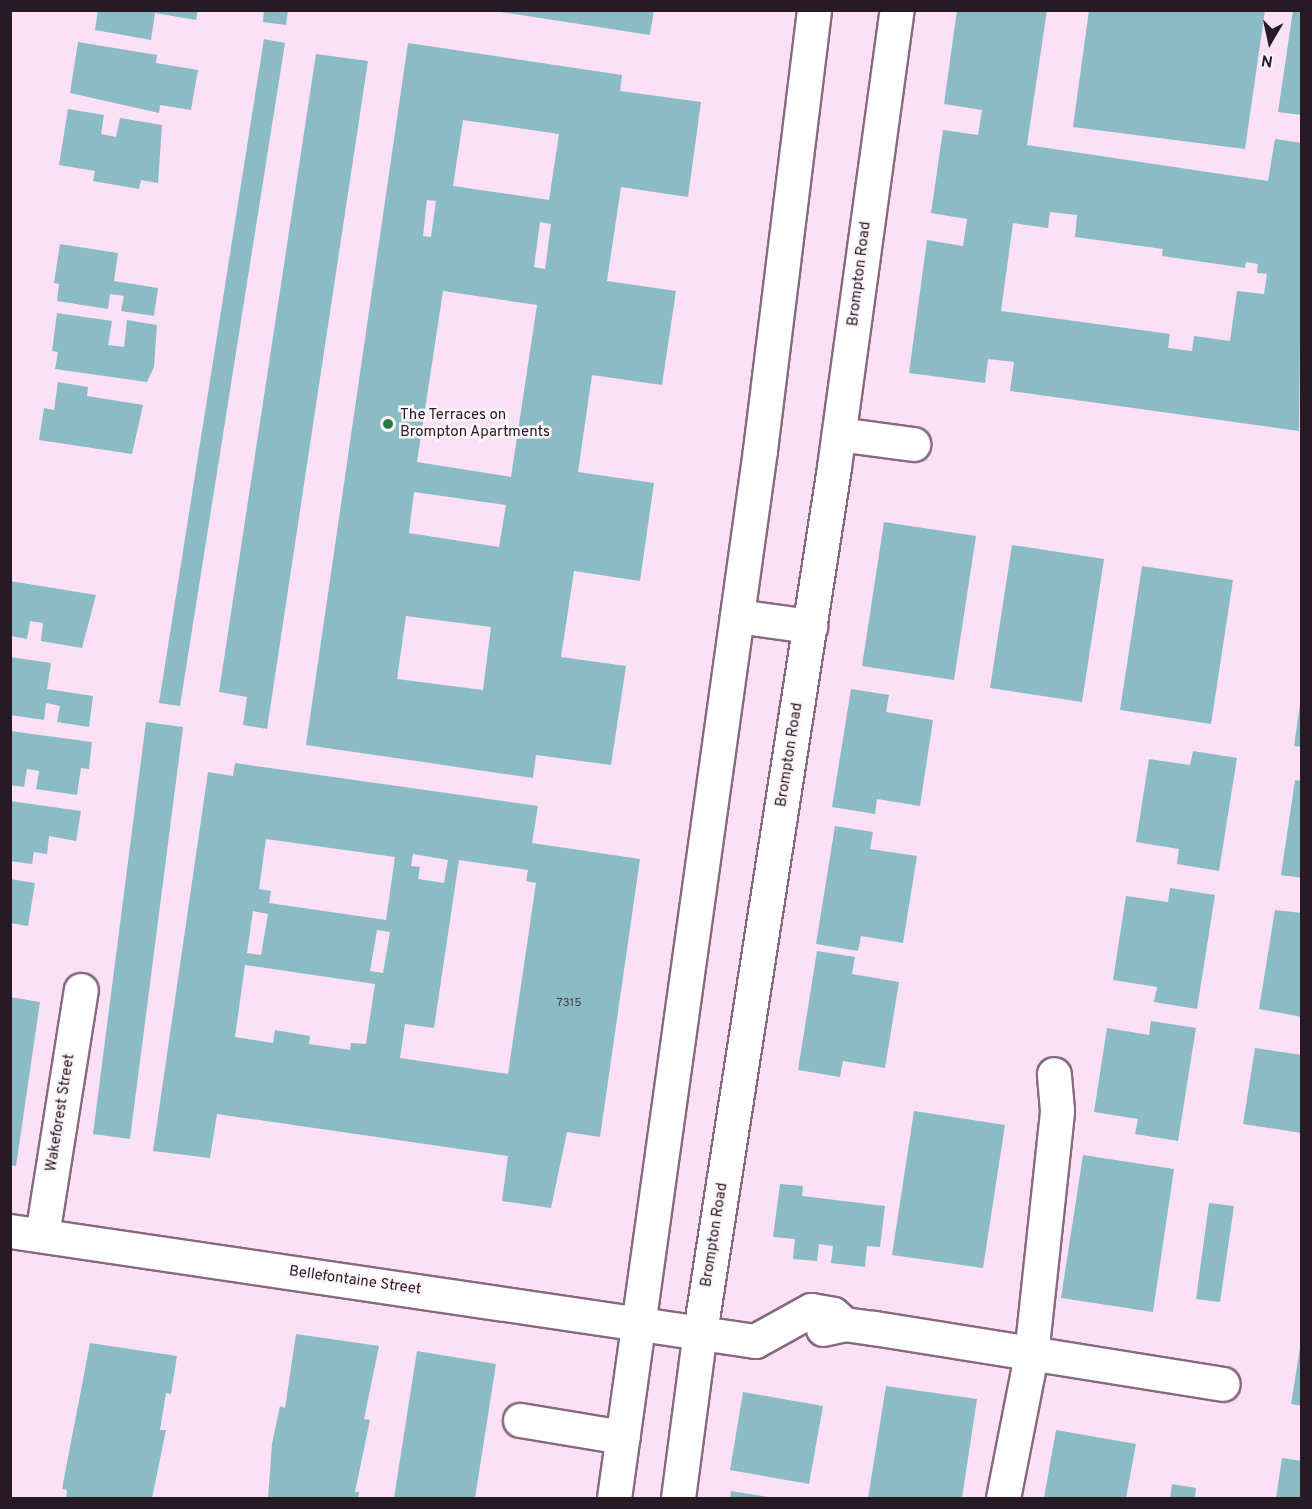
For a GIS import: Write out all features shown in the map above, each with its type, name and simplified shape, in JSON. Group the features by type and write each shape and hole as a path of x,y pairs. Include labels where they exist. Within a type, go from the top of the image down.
{"street":[{"path":"614,1498 737,616 814,10"},
{"name":"Brompton Road","path":"678,1498 700,1332 839,434 897,10"},
{"path":"839,434 913,444"},
{"path":"737,616 810,626"},
{"name":"Wakeforest Street","path":"26,1233 81,990"},
{"path":"1003,1498 1031,1354 1057,1110 1054,1074"},
{"name":"Bellefontaine Street","path":"26,1233 755,1341 799,1317 810,1327 832,1330 844,1324 1031,1354"},
{"path":"1031,1354 1223,1384"},
{"path":"520,1420 623,1437"}],"building":[{"path":"98,10 198,10 196,20 155,13 151,40 95,30"},
{"path":"264,10 288,10 286,25 263,22"},
{"path":"488,10 654,10 650,35"},
{"path":"957,10 1047,10 1027,145 1268,181 1275,139 1302,143 1299,431 1010,391 1014,362 988,359 985,383 909,373 927,240 963,246 967,219 931,213 943,130 978,135 982,110 944,104","holes":["1050,212 1077,215 1075,237 1163,249 1162,256 1245,268 1246,262 1258,264 1257,273 1267,274 1264,294 1237,291 1230,341 1194,336 1192,351 1168,348 1170,334 1001,311 1013,223 1048,228"]},
{"path":"1089,10 1265,10 1245,149 1073,127"},
{"path":"1293,10 1302,10 1302,115 1278,112"},
{"path":"264,39 285,43 180,706 159,703"},
{"path":"78,42 157,55 156,63 198,70 191,110 160,105 159,113 70,93"},
{"name":"The Terraces on Brompton Apartments","path":"408,43 622,75 620,91 701,102 688,197 621,187 607,281 676,291 662,385 592,375 578,472 654,483 640,581 574,571 561,657 626,666 611,765 536,755 533,778 306,745","holes":["463,120 559,134 549,200 453,186","427,200 436,201 431,237 423,236","540,222 551,224 545,269 534,267","443,291 537,305 511,477 417,462","414,492 506,505 499,547 409,533","406,616 491,627 483,690 397,679"]},
{"path":"316,54 368,61 267,729 243,725 247,697 219,692"},
{"path":"68,109 104,115 101,134 116,137 120,118 162,125 158,183 141,180 139,189 93,181 95,171 59,165"},
{"path":"60,244 118,253 114,281 158,288 154,316 121,311 124,296 110,294 108,309 57,301 59,284 54,283"},
{"path":"57,313 112,321 108,345 124,347 127,320 157,325 154,367 147,382 55,369 58,352 52,351"},
{"path":"58,382 88,387 87,396 143,405 132,454 39,440 44,408 54,410"},
{"path":"884,522 976,536 954,680 862,666"},
{"path":"1012,545 1104,559 1082,702 990,688"},
{"path":"1142,566 1233,580 1211,724 1120,710"},
{"path":"10,581 96,595 82,648 41,641 43,623 30,621 27,639 10,636"},
{"path":"10,657 51,663 47,689 93,696 89,727 57,722 60,706 46,703 44,720 10,715"},
{"path":"851,689 889,695 886,712 933,720 920,806 877,799 875,814 832,807"},
{"path":"1300,704 1302,705 1302,747 1294,746"},
{"path":"146,722 183,727 130,1139 93,1134"},
{"path":"10,731 92,742 89,769 81,768 77,795 36,789 39,771 27,769 24,787 10,785"},
{"path":"1193,751 1237,758 1219,871 1177,864 1179,849 1136,842 1149,759 1190,765"},
{"path":"235,763 538,806 532,843 640,859 600,1137 567,1132 551,1208 502,1201 508,1156 217,1114 210,1158 153,1151 208,772 233,776","holes":["266,839 395,857 386,920 269,903 271,891 259,889","413,854 448,860 444,883 418,879 420,867 411,866","459,860 528,870 526,881 536,883 508,1074 400,1058 405,1024 434,1028","253,911 268,914 261,955 247,953","377,930 390,932 383,973 370,971","245,965 375,984 366,1044 351,1043 350,1050 309,1044 310,1036 275,1030 273,1043 235,1037"]},
{"path":"1295,780 1302,781 1302,878 1281,875"},
{"path":"10,801 81,811 76,841 49,836 47,854 34,852 32,864 10,861"},
{"path":"835,826 873,832 870,849 917,856 903,943 861,936 858,951 816,944"},
{"path":"10,879 35,883 28,926 10,923"},
{"path":"1170,888 1215,895 1197,1009 1154,1002 1157,987 1113,980 1126,896 1168,902"},
{"path":"1275,910 1302,913 1302,1017 1259,1009"},
{"path":"817,951 855,957 852,974 899,982 885,1068 843,1061 840,1077 798,1070"},
{"path":"10,997 40,1002 16,1166 10,1165"},
{"path":"1151,1021 1196,1028 1178,1141 1135,1134 1138,1119 1094,1112 1107,1028 1149,1035"},
{"path":"1255,1048 1302,1055 1302,1133 1243,1124"},
{"path":"914,1111 1005,1125 983,1268 892,1255"},
{"path":"1083,1155 1174,1169 1153,1312 1061,1298"},
{"path":"780,1184 803,1186 802,1196 885,1206 880,1247 867,1246 865,1267 831,1263 833,1246 819,1244 817,1261 793,1259 795,1239 773,1237"},
{"path":"1209,1203 1234,1206 1220,1302 1196,1299"},
{"path":"296,1334 379,1346 364,1419 370,1420 355,1492 359,1492 358,1498 268,1498 272,1444 280,1406 285,1408"},
{"path":"90,1343 177,1356 171,1394 166,1393 160,1430 166,1430 152,1498 66,1498 67,1490 62,1489"},
{"path":"1300,1348 1302,1348 1302,1406 1291,1404"},
{"path":"417,1351 496,1364 475,1498 394,1498"},
{"path":"886,1386 977,1399 962,1498 868,1498"},
{"path":"743,1392 823,1406 809,1484 730,1470"},
{"path":"1056,1430 1136,1444 1126,1498 1044,1498"},
{"path":"1282,1458 1302,1461 1302,1498 1276,1498"},
{"path":"1172,1484 1196,1488 1195,1498 1170,1498"},
{"path":"731,1491 768,1497 768,1498 730,1498"}],"place":[{"name":"The Terraces on Brompton Apartments","path":"388,424"}]}
